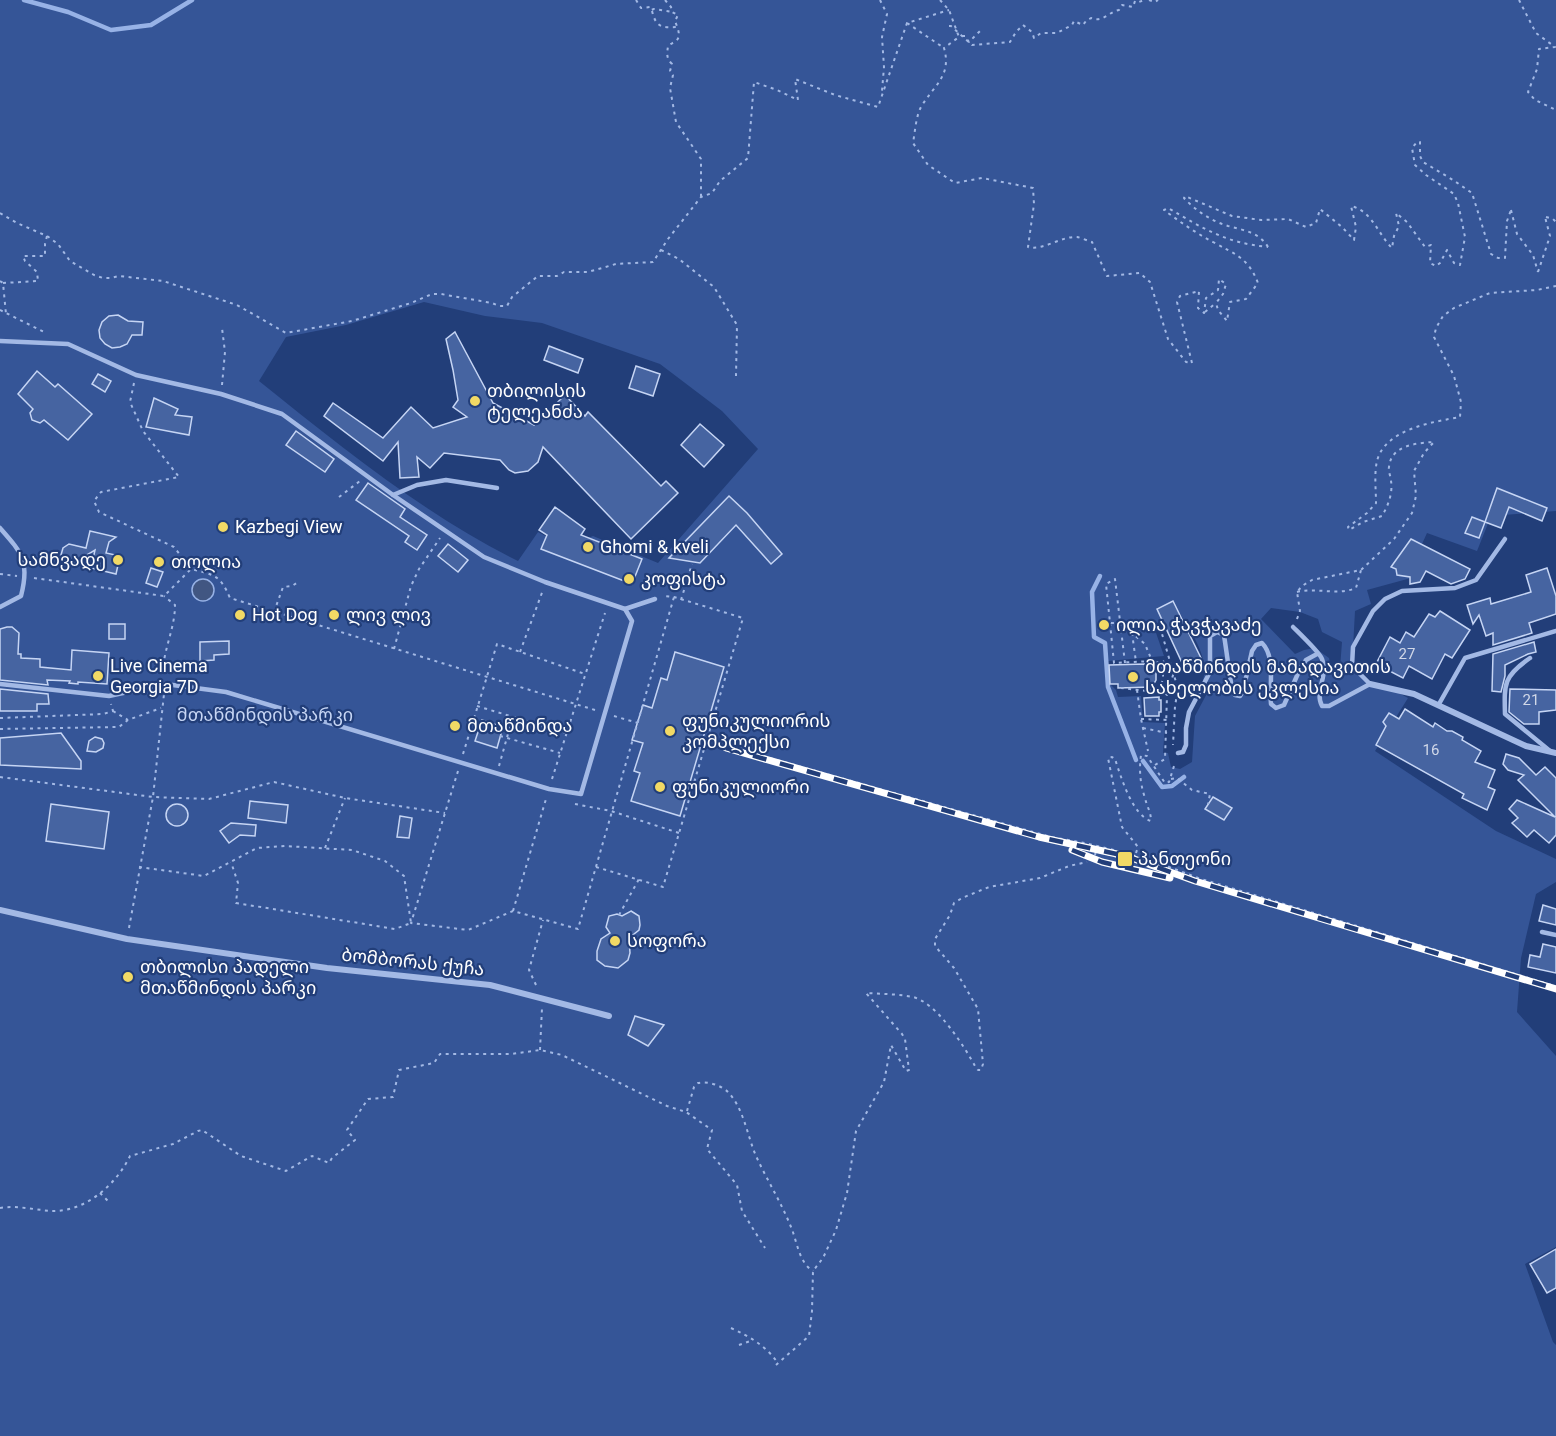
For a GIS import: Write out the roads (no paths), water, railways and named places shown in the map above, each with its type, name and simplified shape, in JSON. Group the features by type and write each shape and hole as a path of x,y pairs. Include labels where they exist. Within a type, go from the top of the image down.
{"street":[{"path":"1370,684 1397,688 1439,704 1526,746 1554,753"},
{"name":"ბომბორას ქუჩა","path":"0,910 127,939 327,968 490,985 609,1016"}],"lane":[{"path":"0,341 68,344 136,375 221,394 282,414 393,495 484,557 545,582 625,609 655,599"},
{"path":"393,495 417,485 446,480 497,488"},
{"path":"0,528 21,552 26,577 21,596 0,608"},
{"path":"1293,627 1322,657 1323,668 1318,699 1322,706 1329,706 1370,684 1352,666 1353,647 1373,611 1385,599 1402,591 1455,588 1476,580 1505,539"},
{"path":"0,684 109,696 165,684 226,692 549,789 581,794 632,621 625,609"},
{"path":"1439,704 1465,658 1556,631"},
{"path":"1178,753 1183,752 1186,745 1189,712 1210,672 1210,636 1217,632 1224,635 1231,683 1235,694 1240,696 1252,651 1256,645 1262,643 1267,648 1270,660 1269,691 1271,704 1276,708 1284,705 1306,660 1317,654"},
{"path":"1530,658 1509,675 1506,682 1505,714 1554,753"},
{"path":"1542,932 1556,935"}],"waterway":[{"path":"24,0 68,12 111,30 151,25 192,0"},
{"path":"1100,576 1092,592 1094,637 1105,643 1108,687 1136,760"},
{"path":"1143,761 1162,787 1172,786 1184,777"}],"railway":[{"path":"726,748 1039,837 1126,856 1195,881 1556,989"},
{"path":"1072,850 1102,862 1170,878"}],"place":[{"name":"თბილისის ტელეანძა","path":"475,401"},
{"name":"Kazbegi View","path":"223,527"},
{"name":"Ghomi & kveli","path":"588,547"},
{"name":"სამნვადე","path":"118,560"},
{"name":"თოლია","path":"159,562"},
{"name":"კოფისტა","path":"629,579"},
{"name":"Hot Dog","path":"240,615"},
{"name":"ლივ ლივ","path":"334,615"},
{"name":"ილია ჭავჭავაძე","path":"1104,625"},
{"name":"Live Cinema Georgia 7D","path":"98,676"},
{"name":"მთაწმინდის მამადავითის სახელობის ეკლესია","path":"1133,677"},
{"name":"მთაწმინდა","path":"455,726"},
{"name":"ფუნიკულიორის კომპლექსი","path":"670,731"},
{"name":"ფუნიკულიორი","path":"660,787"},
{"name":"პანთეონი","path":"1125,859"},
{"name":"სოფორა","path":"615,941"},
{"name":"თბილისი პადელი მთაწმინდის პარკი","path":"128,977"}],"park label":[{"name":"მთაწმინდის პარკი","path":"265,715"}]}
